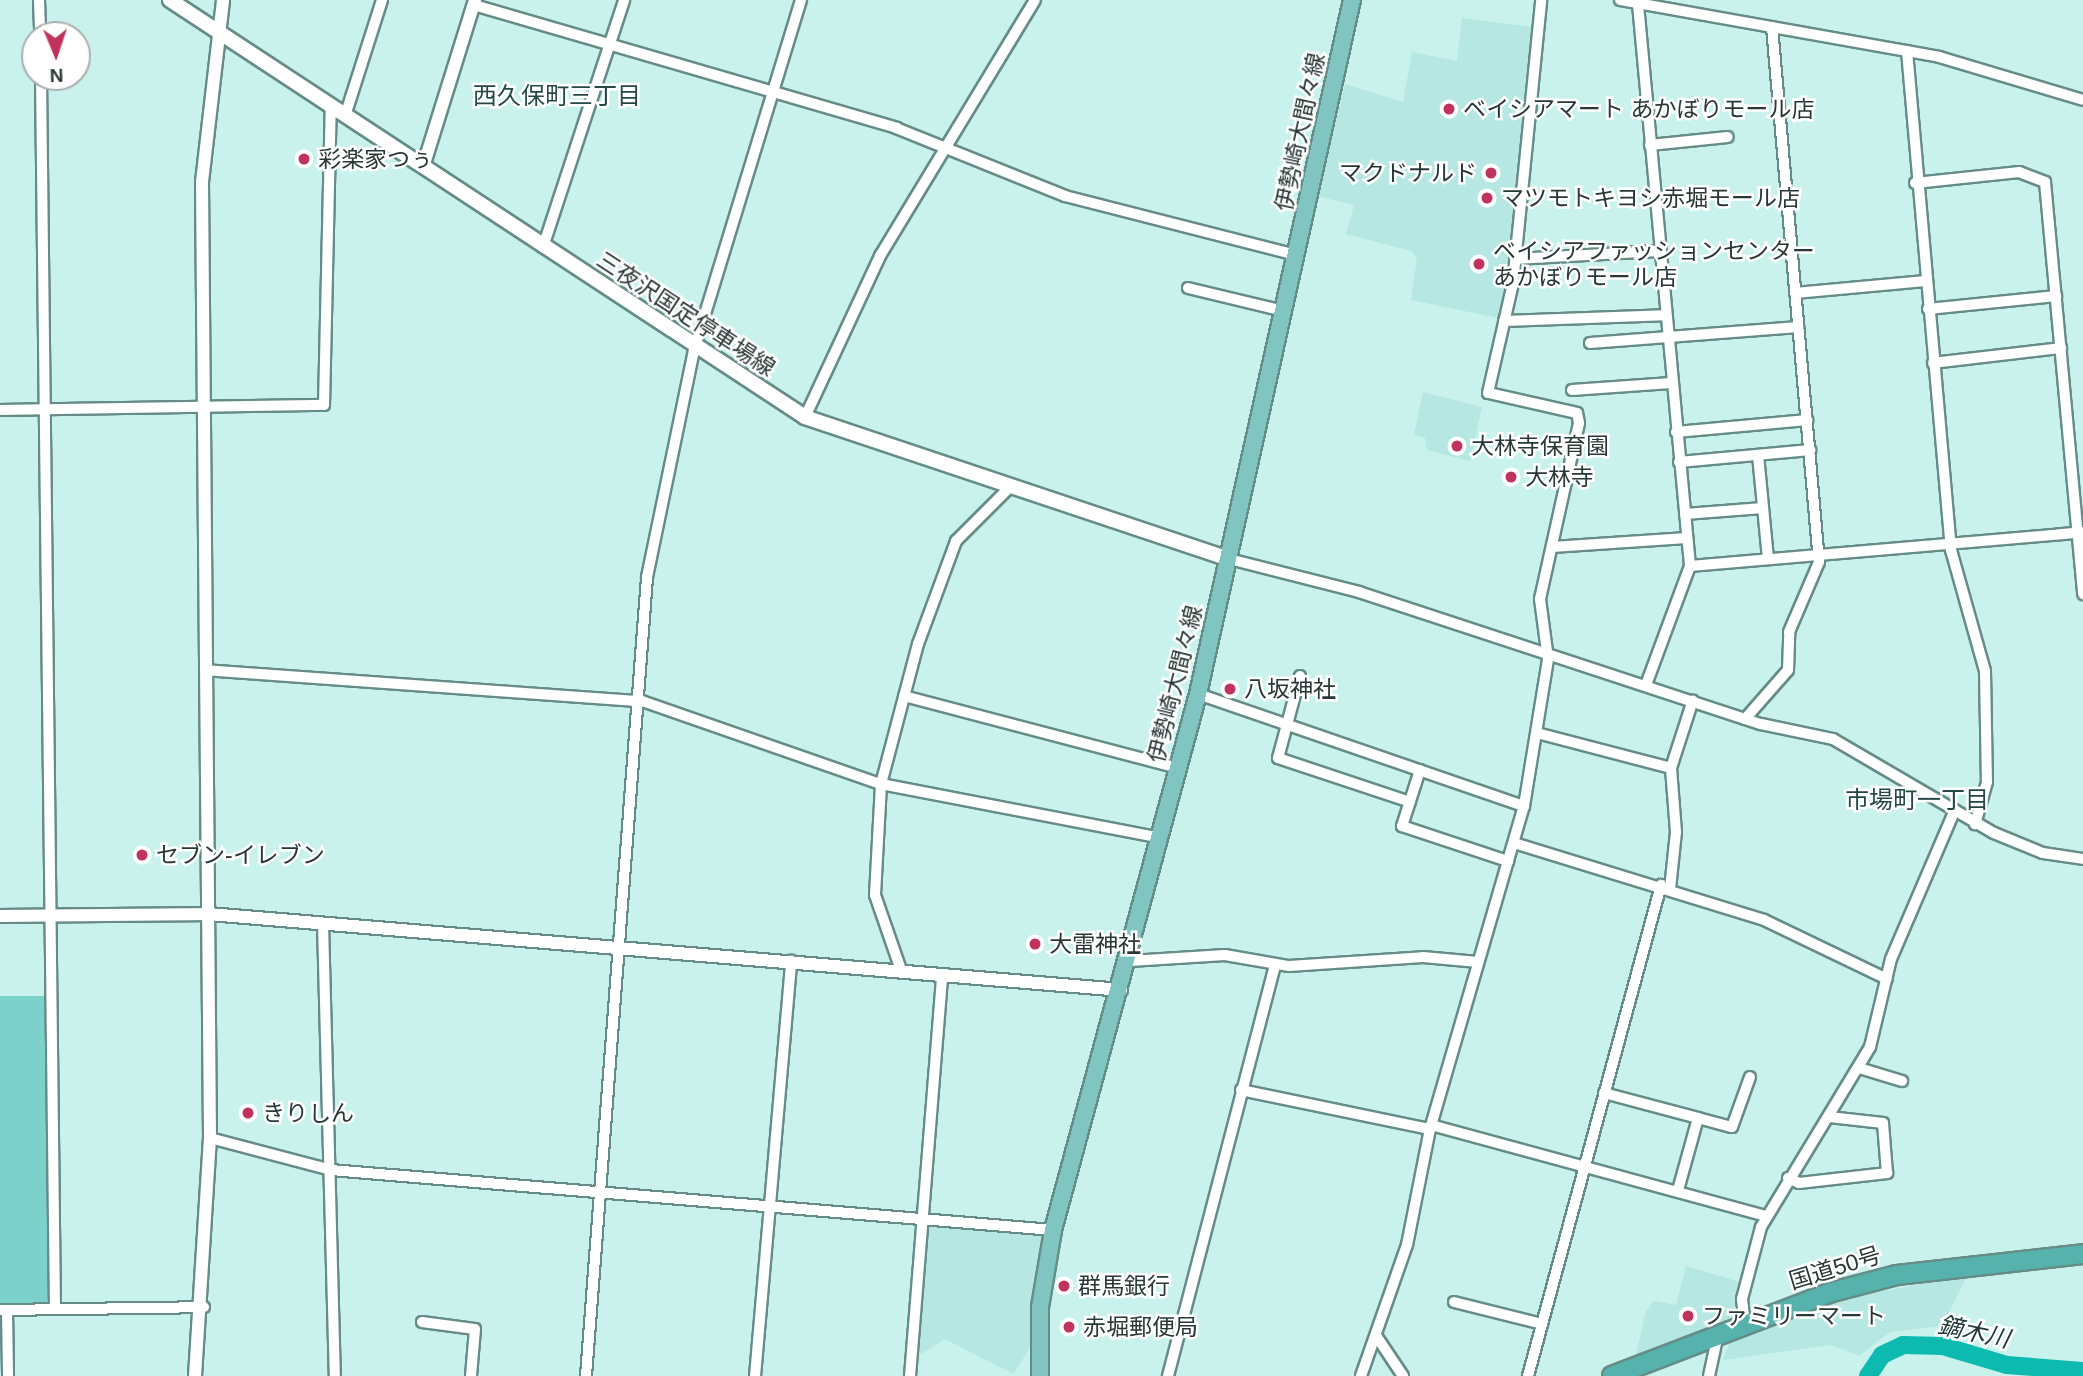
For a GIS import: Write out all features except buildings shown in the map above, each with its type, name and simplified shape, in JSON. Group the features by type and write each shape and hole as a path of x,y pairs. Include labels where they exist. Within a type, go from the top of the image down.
{"highway":[{"name":"国道50号","path":"1612,1376 1745,1324 1898,1275 2083,1254"}],"main road":[{"name":"三夜沢国定停車場線","path":"170,0 694,350 805,417 1229,559"},
{"name":"伊勢崎大間々線","path":"1040,1376 1040,1307 1053,1230 1130,961 1198,694 1352,0"}],"street":[{"path":"38,0 39,21"},
{"path":"195,1376 204,1307 210,1138 200,407 202,182 223,0"},
{"path":"345,116 382,0"},
{"path":"543,247 624,0"},
{"path":"586,1376 642,701 647,577 694,350 802,0"},
{"path":"805,417 864,286 944,146 1035,0"},
{"path":"1362,1376 1412,1225 1430,1127 1524,806 1547,652 1541,599 1579,416 1489,393 1516,259 1541,0"},
{"path":"1620,0 1908,51 2083,100"},
{"path":"423,167 475,3 944,146 1027,184 1296,255"},
{"path":"1639,4 1658,251 1690,566 1647,682"},
{"path":"1745,719 1788,670 1790,632 1819,554 1772,27"},
{"path":"1908,51 1915,183 1950,542 1985,671 1987,782 1975,824"},
{"path":"41,91 55,1309"},
{"path":"0,410 324,405 331,106"},
{"path":"1650,145 1728,137"},
{"path":"1915,183 2019,172 2044,180 2080,532 2083,594"},
{"path":"1516,259 1658,251"},
{"path":"1795,293 1925,281"},
{"path":"1188,288 1284,311"},
{"path":"1928,309 2056,296"},
{"path":"1504,321 1664,315"},
{"path":"1590,343 1798,327"},
{"path":"1933,363 2061,348"},
{"path":"1572,390 1671,383"},
{"path":"1676,432 1807,420"},
{"path":"1679,462 1810,450"},
{"path":"1758,455 1768,559"},
{"path":"901,970 875,895 881,784 904,696 956,541 1010,487"},
{"path":"1685,514 1763,508"},
{"path":"1690,566 2080,532"},
{"path":"1552,547 1687,538"},
{"path":"1229,559 1253,561 1647,682 1745,719 1849,745 1975,824 2043,853 2083,859"},
{"path":"205,670 642,701 881,784 1161,838"},
{"path":"1300,676 1278,758 1410,802"},
{"path":"1198,694 1288,722 1524,806"},
{"path":"904,696 1178,768"},
{"path":"1528,1376 1604,1093 1665,887 1676,832 1671,768 1693,700"},
{"path":"1537,733 1671,768"},
{"path":"1420,770 1402,826 1508,861"},
{"path":"1745,1324 1749,1263 1766,1216 1859,1068 1878,1028 1887,979 1955,810"},
{"path":"1514,843 1665,887 1817,942 1887,979"},
{"path":"0,916 209,914 1121,990"},
{"path":"323,924 335,1376"},
{"path":"1130,961 1225,955 1275,965 1423,957 1478,962"},
{"path":"755,1376 791,961"},
{"path":"1168,1376 1275,965"},
{"path":"910,1376 942,975"},
{"path":"1859,1068 1902,1081"},
{"path":"1604,1093 1732,1127 1750,1077"},
{"path":"1241,1090 1430,1127 1585,1165 1766,1216"},
{"path":"1788,1178 1799,1183 1887,1173 1883,1123 1829,1117"},
{"path":"1678,1190 1698,1118"},
{"path":"210,1138 331,1170 1053,1230"},
{"path":"1454,1302 1542,1324"},
{"path":"8,1376 3,1310 204,1307"},
{"path":"422,1322 475,1329 471,1376"},
{"path":"1709,1376 1718,1334"},
{"path":"1377,1337 1403,1376"}],"shaded area":[{"path":"1462,18 1535,27 1511,256 1498,318 1411,300 1417,258 1411,251 1346,234 1354,205 1317,196 1345,84 1403,102 1412,52 1457,61"},
{"path":"1423,392 1482,407 1470,461 1427,450 1425,438 1414,435"},
{"path":"0,996 46,996 50,1299 42,1305 0,1305"},
{"path":"928,1224 1039,1234 1044,1242 1030,1348 1013,1374 945,1339 915,1358"},
{"name":"ファミリーマート","path":"1686,1266 1740,1282 1731,1321 1635,1359 1646,1311 1654,1301 1676,1305"},
{"path":"1967,1276 1942,1326 1890,1332 1859,1356 1831,1345 1723,1360 1732,1337 1832,1300"}],"waterway":[{"name":"鏑木川","path":"1868,1376 1882,1355 1903,1345 1943,1346 2007,1365 2083,1371"}],"place":[{"name":"ベイシアマート あかぼりモール店","path":"1449,109"},
{"name":"彩楽家つぅ","path":"304,159"},
{"name":"マクドナルド","path":"1491,173"},
{"name":"マツモトキヨシ赤堀モール店","path":"1487,198"},
{"name":"ベイシアファッションセンター あかぼりモール店","path":"1479,264"},
{"name":"大林寺保育園","path":"1457,446"},
{"name":"大林寺","path":"1511,477"},
{"name":"八坂神社","path":"1230,689"},
{"name":"セブン-イレブン","path":"142,855"},
{"name":"大雷神社","path":"1035,944"},
{"name":"きりしん","path":"248,1113"},
{"name":"群馬銀行","path":"1064,1286"},
{"name":"ファミリーマート","path":"1688,1316"},
{"name":"赤堀郵便局","path":"1069,1327"}],"district":[{"name":"西久保町三丁目","path":"557,96"},
{"name":"市場町一丁目","path":"1917,800"}]}
